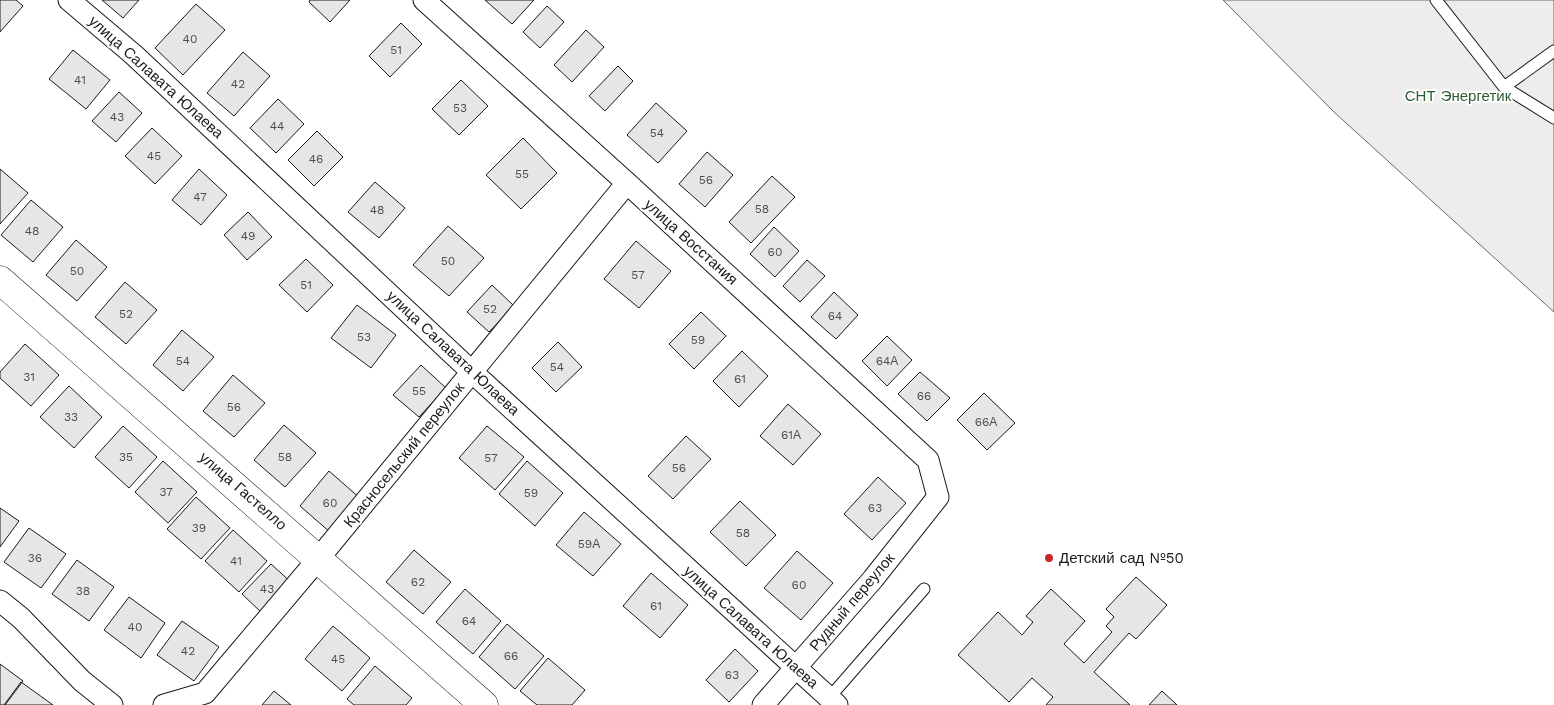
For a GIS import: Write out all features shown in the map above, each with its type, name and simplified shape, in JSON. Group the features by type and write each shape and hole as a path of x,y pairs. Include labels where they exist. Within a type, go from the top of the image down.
{"street":[{"name":"улица Салавата Юлаева","path":"69,0 142,62 472,372 833,701"},
{"name":"улица Восстания","path":"424,0 627,183 928,460 938,497"},
{"name":"Красносельский переулок","path":"164,705 205,693 319,558 627,183"},
{"name":"улица Гастелло","path":"0,280 319,558 484,705"},
{"name":"Рудный переулок","path":"763,705 873,579 938,497"},
{"path":"0,601 21,618 82,681 112,705"}],"lane":[{"path":"1436,0 1504,87 1554,118"},
{"path":"1504,87 1554,51"},
{"path":"833,701 924,590"}],"shaded area":[{"name":"СНТ Энергетик","path":"1223,0 1554,0 1554,312 1334,112"}],"building":[{"path":"0,0 16,0 23,6 0,32"},
{"path":"102,0 139,0 123,18"},
{"path":"310,0 350,0 330,22 309,2"},
{"path":"485,0 534,0 512,24"},
{"path":"196,4 225,30 183,75 155,48"},
{"path":"547,6 564,22 540,48 523,32"},
{"path":"401,23 422,44 390,77 369,56"},
{"path":"586,30 604,47 572,82 554,65"},
{"path":"73,50 110,80 86,109 49,79"},
{"path":"243,52 270,76 234,116 207,93"},
{"path":"618,66 633,81 605,111 589,96"},
{"path":"461,80 488,106 459,135 432,109"},
{"path":"119,92 142,113 116,142 92,121"},
{"path":"278,99 304,124 276,153 250,128"},
{"path":"656,103 687,131 658,163 627,135"},
{"path":"152,128 182,156 155,184 125,156"},
{"path":"317,131 343,157 314,186 288,160"},
{"path":"523,138 557,173 521,209 486,175"},
{"path":"707,152 733,175 705,207 679,184"},
{"path":"0,169 28,193 0,224"},
{"path":"199,169 227,195 201,225 172,200"},
{"path":"772,176 795,197 751,243 729,222"},
{"path":"375,182 405,208 379,238 348,212"},
{"path":"31,200 63,227 33,262 1,235"},
{"path":"248,212 272,237 247,260 224,235"},
{"path":"448,226 484,258 449,296 413,265"},
{"path":"774,227 799,251 775,277 750,254"},
{"path":"76,240 107,267 77,301 46,275"},
{"path":"636,241 671,271 639,308 604,279"},
{"path":"306,259 333,285 307,312 279,285"},
{"path":"807,260 825,276 800,302 783,286"},
{"path":"125,282 157,310 126,344 95,317"},
{"path":"492,285 514,306 489,332 467,312"},
{"path":"834,292 858,315 836,339 811,317"},
{"path":"357,305 396,335 371,368 331,338"},
{"path":"701,312 726,336 694,369 669,344"},
{"path":"182,330 214,357 183,391 153,365"},
{"path":"887,336 912,360 887,386 862,361"},
{"path":"558,342 582,367 556,392 532,368"},
{"path":"25,344 59,375 31,406 0,378 0,372"},
{"path":"742,351 768,376 739,407 713,381"},
{"path":"421,365 446,388 419,417 393,395"},
{"path":"920,372 950,398 927,421 898,394"},
{"path":"233,375 265,403 234,437 203,411"},
{"path":"69,386 102,417 74,448 40,417"},
{"path":"984,393 1015,423 987,450 957,420"},
{"path":"788,404 821,434 793,465 760,436"},
{"path":"284,425 316,453 285,487 254,460"},
{"path":"123,426 157,457 129,488 95,457"},
{"path":"487,426 524,457 495,490 459,458"},
{"path":"686,436 711,459 673,499 648,476"},
{"path":"163,461 197,492 168,523 135,492"},
{"path":"527,461 563,493 535,526 499,494"},
{"path":"329,471 361,499 331,533 300,506"},
{"path":"878,477 906,503 872,540 844,514"},
{"path":"196,497 230,528 201,559 167,529"},
{"path":"740,501 776,535 746,566 710,532"},
{"path":"0,508 19,521 0,547"},
{"path":"584,512 621,544 593,576 556,545"},
{"path":"29,528 66,554 41,588 4,562"},
{"path":"233,530 267,561 239,592 205,561"},
{"path":"414,550 451,582 423,614 386,582"},
{"path":"797,551 833,583 801,620 764,588"},
{"path":"77,560 114,587 89,621 52,594"},
{"path":"271,564 292,583 263,614 242,594"},
{"path":"651,573 688,605 660,638 623,606"},
{"path":"1136,577 1167,605 1136,639 1129,633 1094,672 1130,705 1046,705 1053,697 1032,678 1009,702 958,655 998,612 1022,635 1033,622 1026,616 1051,589 1085,621 1064,644 1084,663 1112,632 1106,626 1114,617 1106,609"},
{"path":"465,589 501,621 473,654 436,622"},
{"path":"129,597 165,623 141,658 104,630"},
{"path":"182,621 219,647 194,681 157,655"},
{"path":"507,624 544,656 515,689 479,657"},
{"path":"333,626 370,658 342,691 305,659"},
{"path":"735,649 758,671 729,702 706,680"},
{"path":"548,658 585,690 572,705 537,705 520,691"},
{"path":"0,664 23,681 5,705 0,705"},
{"path":"375,666 412,698 406,705 354,705 347,699"},
{"path":"21,682 53,705 4,705"},
{"path":"274,691 291,705 262,705"},
{"path":"1162,691 1177,705 1149,705"}],"place":[{"name":"Детский сад №50","path":"1049,558"}]}
